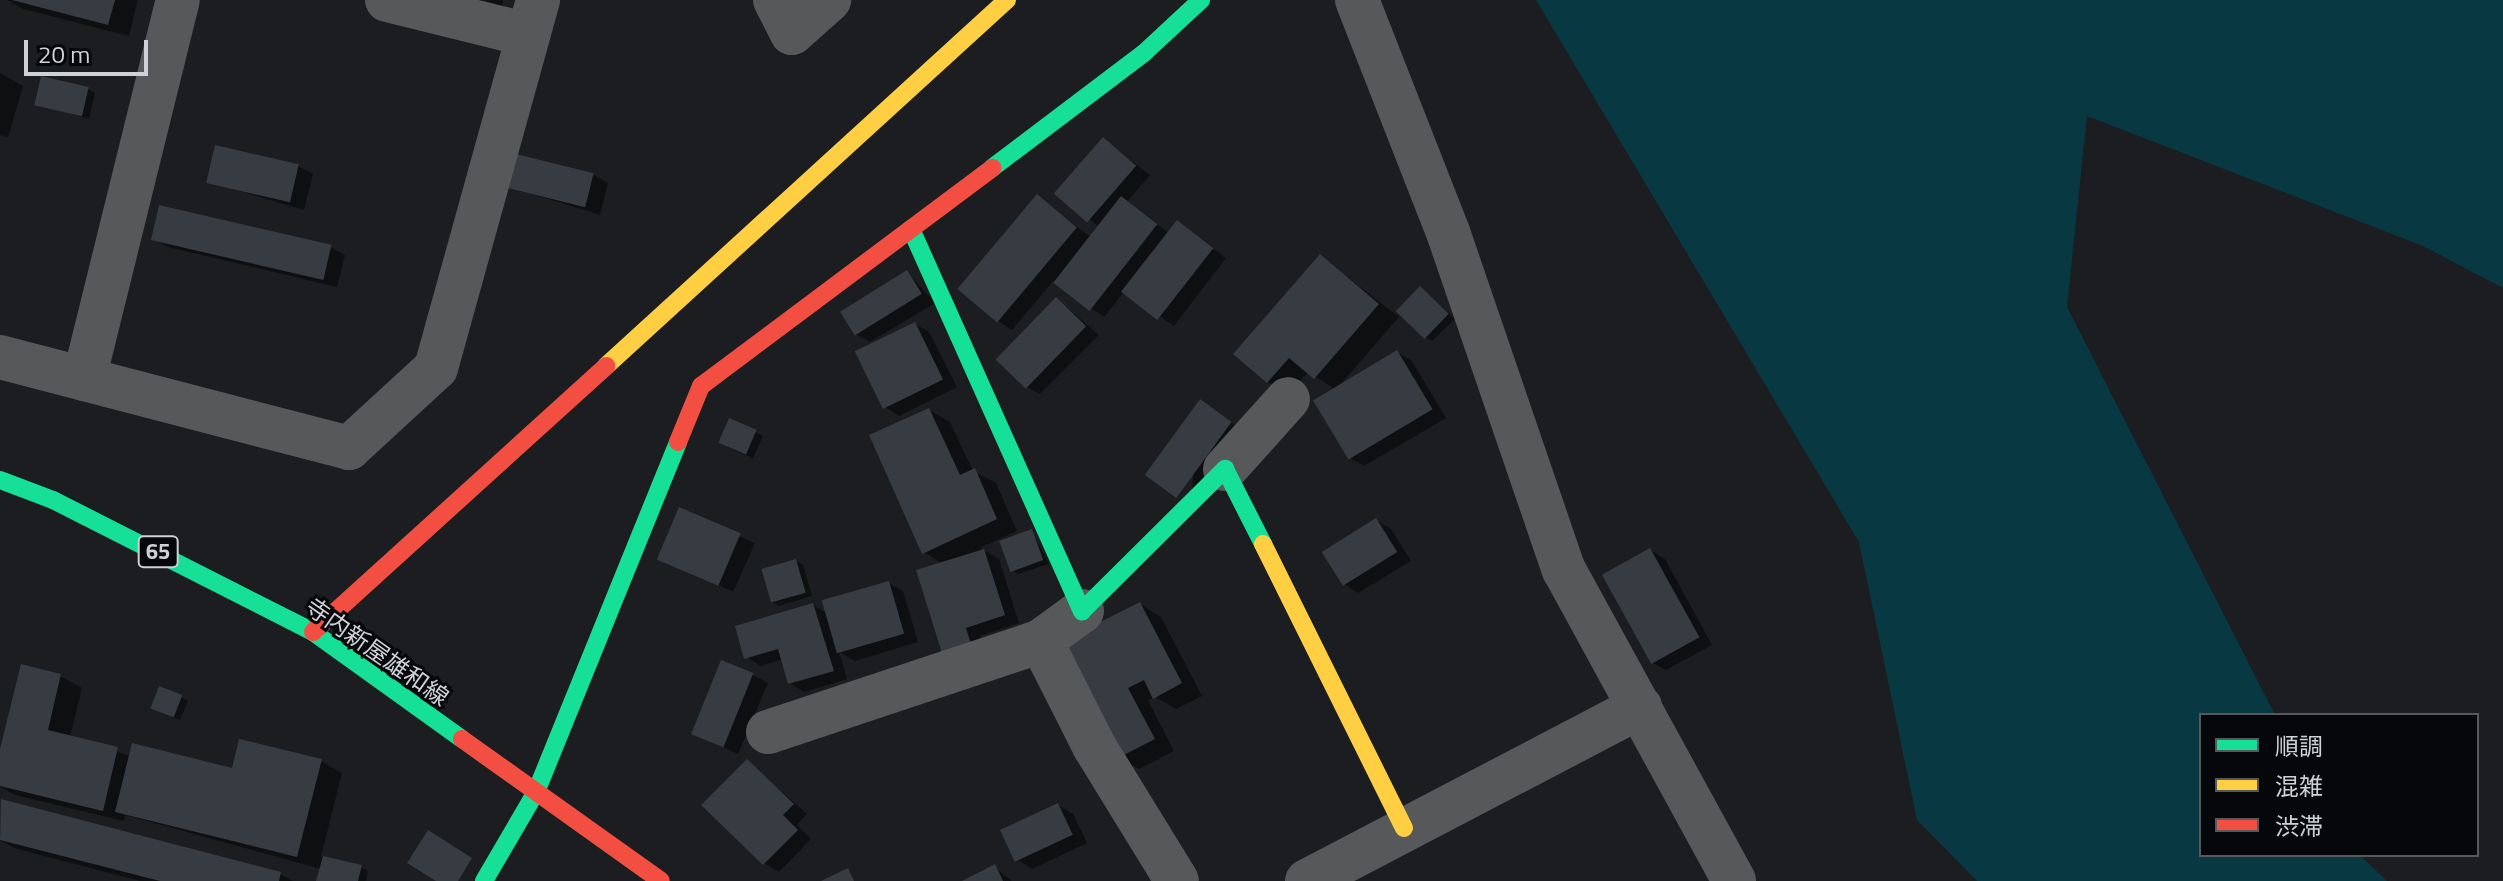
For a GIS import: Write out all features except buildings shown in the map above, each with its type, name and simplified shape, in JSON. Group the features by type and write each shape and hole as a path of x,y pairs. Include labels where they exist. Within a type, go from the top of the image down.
{"street":[{"path":"84,379 178,0"},
{"path":"0,357 349,448 436,368 533,17 387,0"},
{"path":"775,0 792,33 829,0"},
{"path":"313,632 1007,0"},
{"path":"484,881 536,792 701,386 1144,53 1201,0"},
{"path":"1357,0 1449,235 1564,570 1734,881"},
{"path":"911,229 1082,611"},
{"path":"768,732 1041,641 1082,611 1225,469 1288,399"},
{"path":"1225,469 1404,828"},
{"name":"寺内新屋雄和線","path":"0,480 53,500 313,632 661,881"},
{"path":"1041,641 1094,746 1177,881"},
{"path":"1307,881 1640,707"}],"water":[{"path":"1536,0 2503,0 2503,288 2423,246 2087,116 2067,307 2274,713 2199,713 2199,857 2362,857 2387,881 1977,881 1917,820 1859,542"}],"traffic: fast":[{"path":"992,168 1144,53 1201,0"},
{"path":"911,229 1082,611 1225,469 1263,544"},
{"path":"484,881 536,792 678,442"},
{"path":"0,480 53,500 313,632 462,739"}],"traffic: slow":[{"path":"606,366 1007,0"},
{"path":"1263,544 1404,828"}],"traffic: jam":[{"path":"678,442 701,386 992,168"},
{"path":"313,632 606,366"},
{"path":"462,739 661,881"}]}
